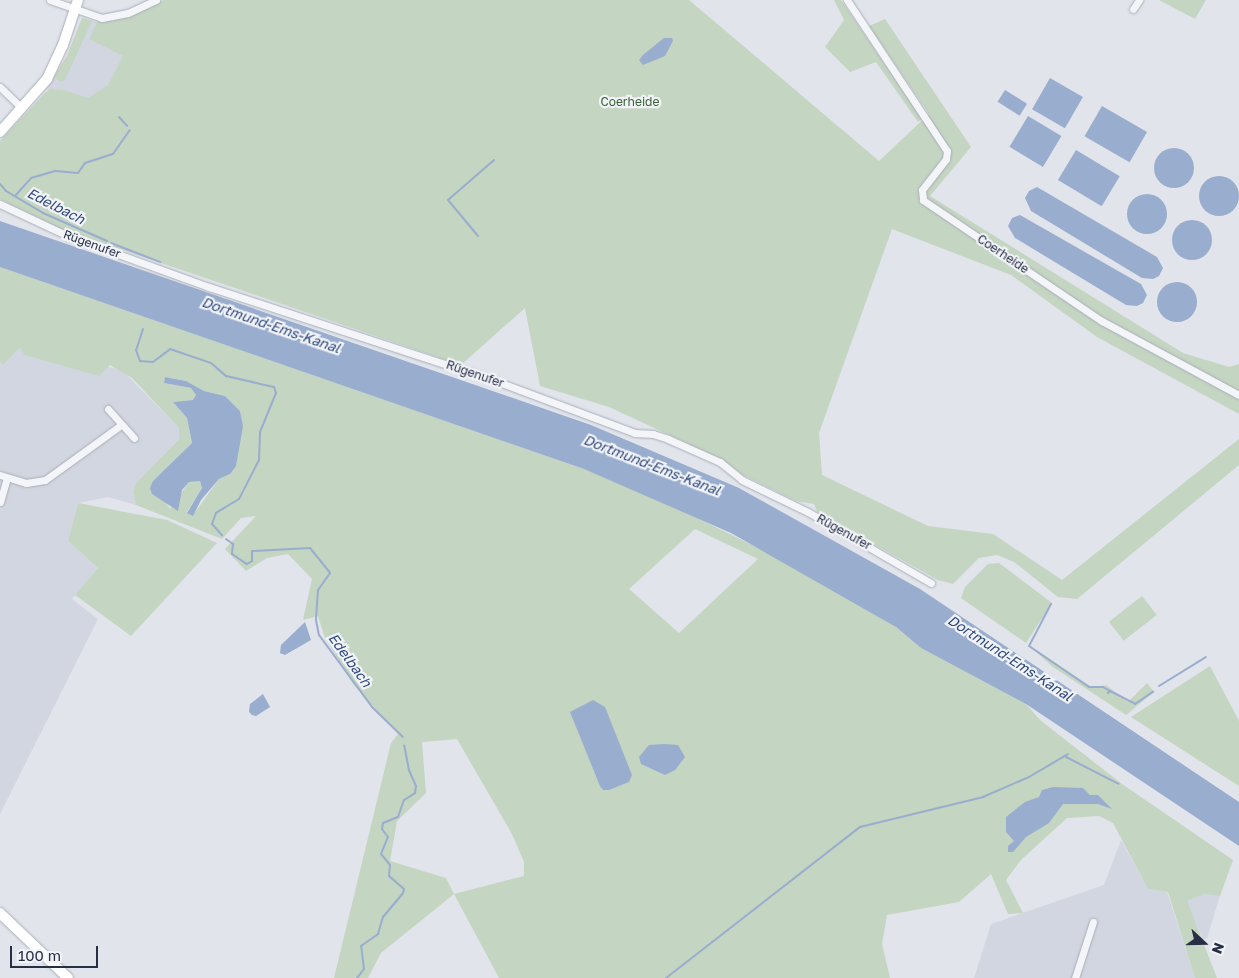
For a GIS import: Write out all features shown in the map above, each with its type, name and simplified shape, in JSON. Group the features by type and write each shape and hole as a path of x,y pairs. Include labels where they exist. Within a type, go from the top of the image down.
{"street":[{"path":"50,0 76,5 102,18 114,17 156,0"},
{"name":"Coerheide","path":"847,0 946,151 946,159 922,190 923,200 1102,321 1239,395"},
{"path":"1134,9 1139,0"},
{"path":"0,132 22,108 52,69 76,5"},
{"path":"0,87 22,108"},
{"name":"Rügenufer","path":"0,204 68,236 209,287 488,378 635,433 653,434 668,439 720,462 742,480 808,512 931,583"},
{"path":"108,408 134,438"},
{"path":"0,502 4,476 26,483 45,480 122,425"},
{"path":"0,913 68,978"},
{"path":"1075,978 1093,922"}],"shaded area":[{"path":"82,18 97,22 91,37 127,54 98,115 47,89 67,56"},
{"path":"20,348 122,370 179,428 179,439 136,483 133,492 136,505 108,497 78,503 68,541 98,568 72,599 98,619 0,814 0,362 3,365"},
{"path":"1121,840 1148,889 1167,892 1195,978 974,978 991,924 1104,885"},
{"path":"1204,894 1220,896 1207,938 1203,940 1186,901"}],"green space":[{"path":"164,0 689,0 879,161 929,114 869,26 885,19 971,147 930,196 1183,353 1229,367 1239,364 1239,414 1097,337 1011,275 892,229 819,433 822,475 928,526 993,534 1062,580 1239,439 1239,465 1077,599 1058,597 1014,562 997,555 979,558 953,584 938,580 818,513 814,504 796,501 743,475 721,459 609,407 540,386 525,308 461,365 61,229 0,199 0,141 44,94 50,89 64,90 88,98 108,85 123,56 89,39 97,22 116,20"},
{"path":"834,0 841,0 922,119 918,122 876,62 850,72 825,47 844,20"},
{"path":"1159,0 1206,0 1195,19"},
{"path":"82,18 92,21 65,80 61,82 54,77 67,56"},
{"path":"0,267 584,469 671,505 786,562 896,627 921,648 1026,704 1040,720 1122,784 1233,860 1220,896 1204,894 1187,901 1217,978 1195,978 1168,892 1148,889 1113,823 1099,816 1067,818 1021,860 1006,880 1023,913 1008,914 991,874 959,902 887,915 882,944 890,978 499,978 454,894 381,953 368,978 334,978 391,743 398,734 353,684 325,638 318,616 303,620 312,579 288,554 267,558 246,571 225,549 256,516 241,518 222,539 136,505 133,492 136,483 179,439 179,428 132,378 110,365 99,376 25,355 20,348 3,365 0,362","holes":["165,377 186,381 204,391 225,396 240,411 242,430 230,474 219,479 193,515 187,512 202,488 200,481 189,482 170,509 153,481 192,443 187,418 173,402 194,400 196,395 191,388 164,383","695,529 758,559 679,633 629,589","457,739 512,834 524,862 524,876 454,894 446,878 390,861 397,821 426,793 422,742"]},
{"path":"78,503 167,520 217,543 131,636 75,595 98,568 68,541"},
{"path":"999,563 1052,603 1026,643 961,598 965,587 988,564"},
{"path":"1142,596 1157,615 1124,641 1109,622"},
{"path":"1027,644 1093,688 1106,685 1128,702 1147,683 1154,692 1126,715 1053,667"},
{"path":"1210,666 1239,721 1239,786 1131,717"}],"water":[{"path":"664,38 672,38 673,41 665,56 643,65 639,60"},
{"path":"1050,78 1083,97 1065,128 1032,109"},
{"path":"1005,90 1027,104 1020,116 998,102"},
{"path":"1102,106 1147,132 1130,162 1084,136"},
{"path":"1028,116 1061,136 1043,167 1009,147"},
{"path":"1178,148 1185,151 1191,157 1194,168 1193,176 1185,185 1178,188 1170,188 1163,185 1155,176 1154,164 1157,157 1166,149"},
{"path":"1076,150 1120,176 1102,206 1058,180"},
{"path":"1223,176 1230,179 1236,185 1239,196 1238,204 1230,213 1223,216 1215,216 1208,213 1200,204 1199,192 1202,185 1211,177"},
{"path":"1037,187 1157,257 1163,268 1159,276 1153,279 1142,278 1031,211 1025,198 1029,191"},
{"path":"1151,194 1158,197 1164,203 1167,214 1166,222 1158,231 1151,234 1143,234 1136,231 1128,222 1127,210 1130,203 1139,195"},
{"path":"1020,215 1141,284 1147,295 1143,303 1137,306 1126,305 1015,238 1008,226 1012,218"},
{"path":"1196,220 1203,223 1209,229 1212,240 1211,248 1203,257 1196,260 1188,260 1181,257 1173,248 1172,236 1175,229 1184,221"},
{"name":"Dortmund-Ems-Kanal","path":"0,221 591,425 739,488 920,589 1239,802 1239,846 1026,704 921,648 896,627 731,533 584,469 0,267"},
{"path":"1181,282 1188,285 1194,291 1197,302 1196,310 1188,319 1181,322 1173,322 1166,319 1158,310 1157,298 1160,291 1169,283"},
{"path":"165,377 186,381 204,391 225,396 240,411 243,426 236,466 230,474 219,479 201,500 193,516 187,513 202,488 200,481 189,482 182,490 178,511 152,494 150,488 153,481 192,443 187,418 173,402 193,400 196,395 191,388 164,383"},
{"path":"305,622 311,640 285,655 280,653 281,645"},
{"path":"263,694 270,707 256,716 252,715 249,712 250,704"},
{"path":"593,700 605,707 632,775 629,782 609,790 603,790 600,786 570,712"},
{"path":"649,745 678,745 685,757 675,770 665,775 641,764 639,757"},
{"path":"1053,787 1083,788 1090,795 1098,795 1112,809 1098,804 1063,804 1049,823 1026,837 1013,852 1008,852 1008,846 1014,841 1006,832 1006,817 1025,802 1039,797 1042,790"}],"waterway":[{"path":"119,117 127,126"},
{"path":"15,196 31,178 56,171 78,173 85,163 113,154 130,130"},
{"path":"478,236 448,200 494,160"},
{"name":"Edelbach","path":"0,184 6,191 43,213 107,241"},
{"name":"Edelbach","path":"111,243 160,262"},
{"name":"Edelbach","path":"143,329 136,350 140,361 153,362 170,349 211,363 226,376 274,387 276,393 260,432 259,460 239,499 216,513 212,524 222,535"},
{"name":"Edelbach","path":"226,539 233,544 232,554 247,564 252,561 252,551 310,548 330,573 318,590 316,620 319,635 372,707 403,737"},
{"path":"1051,604 1029,646 1089,687 1103,687 1110,691 1108,693"},
{"path":"1159,686 1206,657"},
{"path":"1110,691 1135,704 1153,692"},
{"name":"Edelbach","path":"357,978 364,969 361,946 378,934 383,917 403,893 404,889 389,876 390,865 381,854 388,837 382,829 383,823 398,817 404,800 415,793 416,786 409,770 404,745"},
{"path":"666,978 860,827 983,797 1029,777 1068,754"},
{"path":"1066,757 1119,784"}]}
